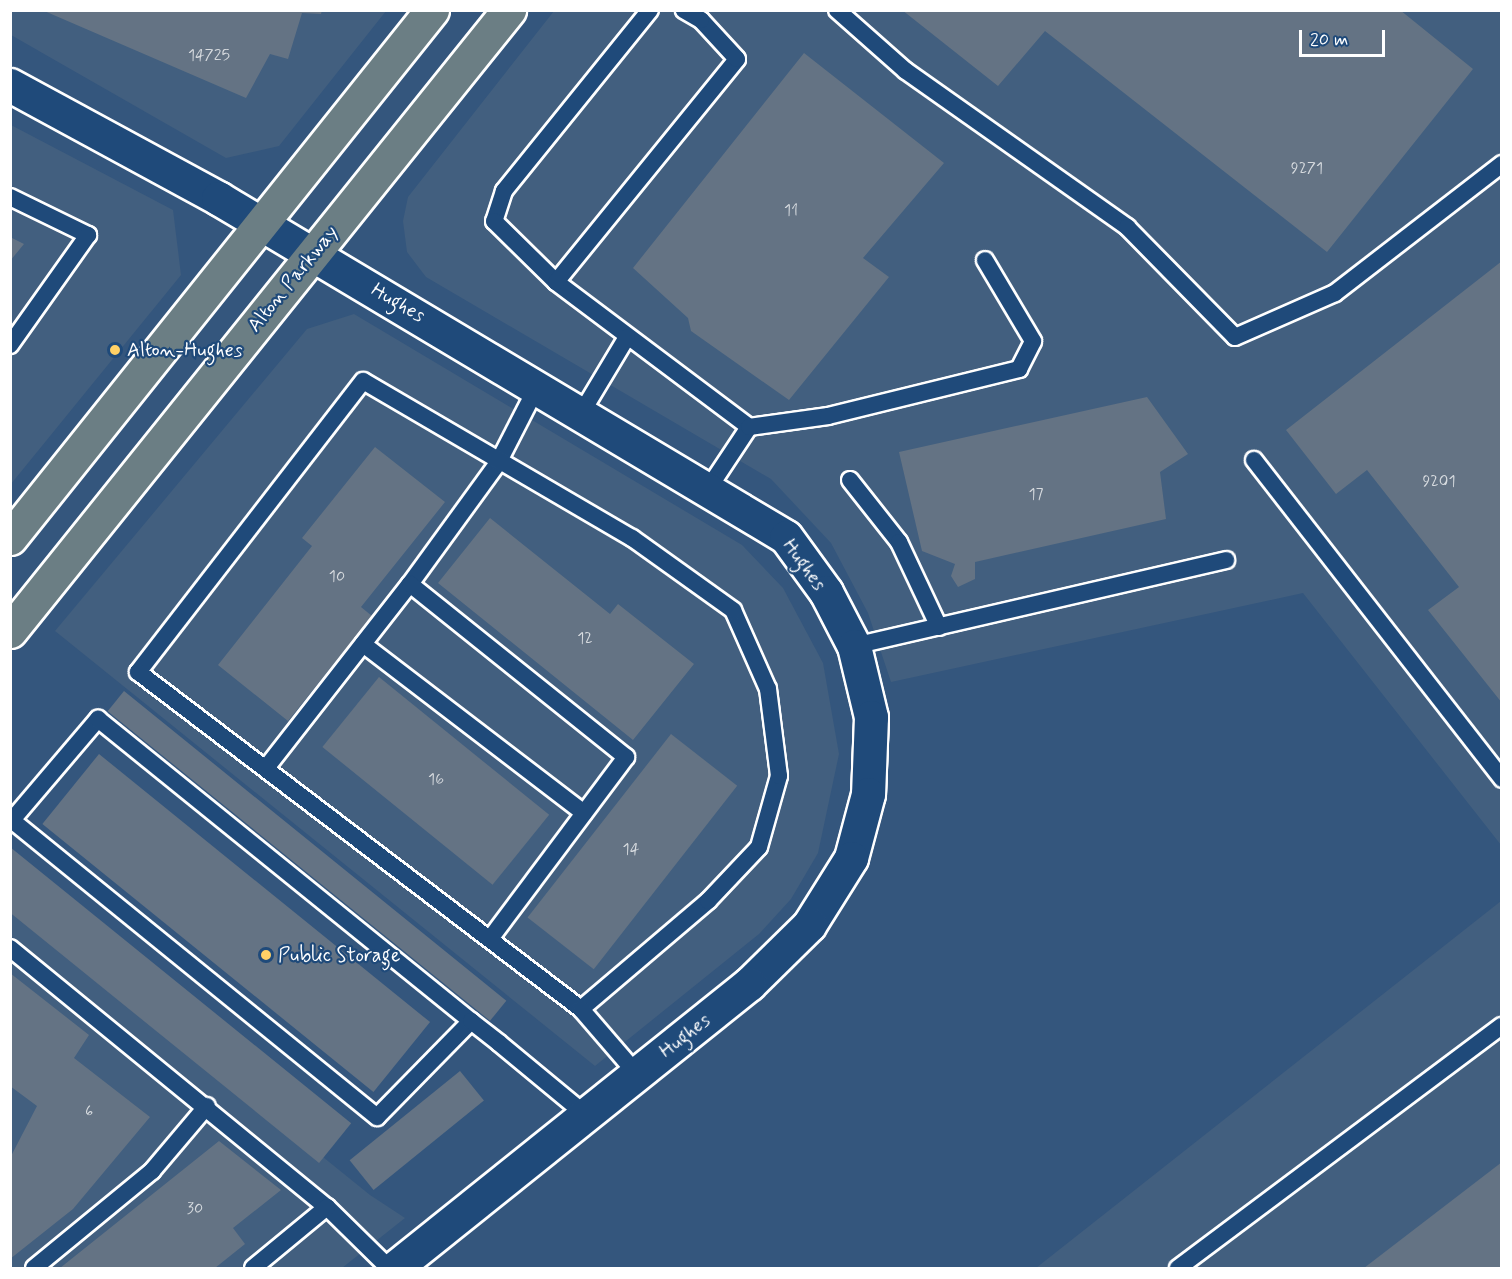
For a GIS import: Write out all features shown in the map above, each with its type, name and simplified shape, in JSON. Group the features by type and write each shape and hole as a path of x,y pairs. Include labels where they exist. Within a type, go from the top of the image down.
{"main road":[{"path":"10,538 432,10"},
{"name":"Alton Parkway","path":"10,631 508,10"}],"street":[{"name":"Hughes","path":"10,85 262,224 538,385 786,537 826,592 854,646 871,717 868,794 851,858 809,925 749,984 394,1269"}],"lane":[{"path":"650,10 504,191 494,221 556,282 627,337 749,427 828,416 1018,369 1033,341 985,260"},
{"path":"556,282 737,59 701,20 684,10"},
{"path":"837,10 906,70 1127,227 1235,337 1335,293 1502,164"},
{"path":"10,197 88,236 10,345"},
{"path":"582,412 627,337"},
{"path":"581,1009 708,901 759,847 779,776 768,689 733,610 632,538 498,463 363,381 138,672 581,1009 637,1074"},
{"path":"266,768 410,584 498,463 538,385"},
{"path":"708,489 749,427"},
{"path":"1254,460 1502,779"},
{"path":"850,480 899,542 939,627"},
{"path":"854,646 1226,560"},
{"path":"410,584 626,758 490,939"},
{"path":"363,644 584,813"},
{"path":"471,1021 378,1117 12,820 98,719 471,1021 586,1115"},
{"path":"10,948 207,1106 327,1208 389,1269"},
{"path":"1178,1269 1502,1026"},
{"path":"34,1269 152,1171 207,1106"},
{"path":"253,1269 327,1208"}],"shaded area":[{"path":"11,11 386,11 279,146 226,158 11,35"},
{"path":"554,11 1501,11 1501,845 1303,593 891,682 868,613 831,543 771,479 426,277 407,252 403,221 408,197"},
{"path":"11,125 173,210 181,275 11,484"},
{"path":"354,314 742,545 783,588 823,663 839,754 818,853 791,899 759,934 595,1066 55,631 307,329"},
{"path":"1501,901 1501,1268 1036,1268"},
{"path":"10,904 370,1195 405,1218 342,1268 11,1268"}],"building":[{"path":"42,10 322,10 321,14 302,13 288,59 270,54 246,98"},
{"path":"902,10 1400,10 1473,69 1327,252 1045,31 998,86"},
{"path":"804,53 944,163 863,258 889,277 789,400 691,331 688,318 633,268"},
{"path":"10,237 24,244 10,261"},
{"path":"1502,261 1502,703 1428,610 1459,587 1367,470 1336,494 1286,430"},
{"path":"1147,397 1188,454 1160,472 1166,519 975,562 975,579 958,587 951,576 955,564 922,551 899,452"},
{"path":"375,447 445,502 361,607 372,616 288,721 218,665 312,546 302,538"},
{"path":"490,518 610,614 618,604 694,664 633,740 438,583"},
{"path":"379,677 549,815 493,885 322,747"},
{"path":"124,691 506,1001 490,1021 108,711"},
{"path":"671,734 737,786 594,969 528,918"},
{"path":"99,754 430,1022 373,1092 42,824"},
{"path":"10,847 351,1123 319,1163 10,913"},
{"path":"10,973 89,1035 74,1058 150,1117 73,1209 10,1259 10,1158 37,1106 10,1086"},
{"path":"460,1071 484,1101 374,1190 350,1160"},
{"path":"219,1141 281,1190 233,1228 245,1244 215,1268 60,1268"},
{"path":"1502,1162 1502,1268 1364,1268"}],"place":[{"name":"Alton-Hughes","path":"115,350"},
{"name":"Public Storage","path":"266,955"}]}
